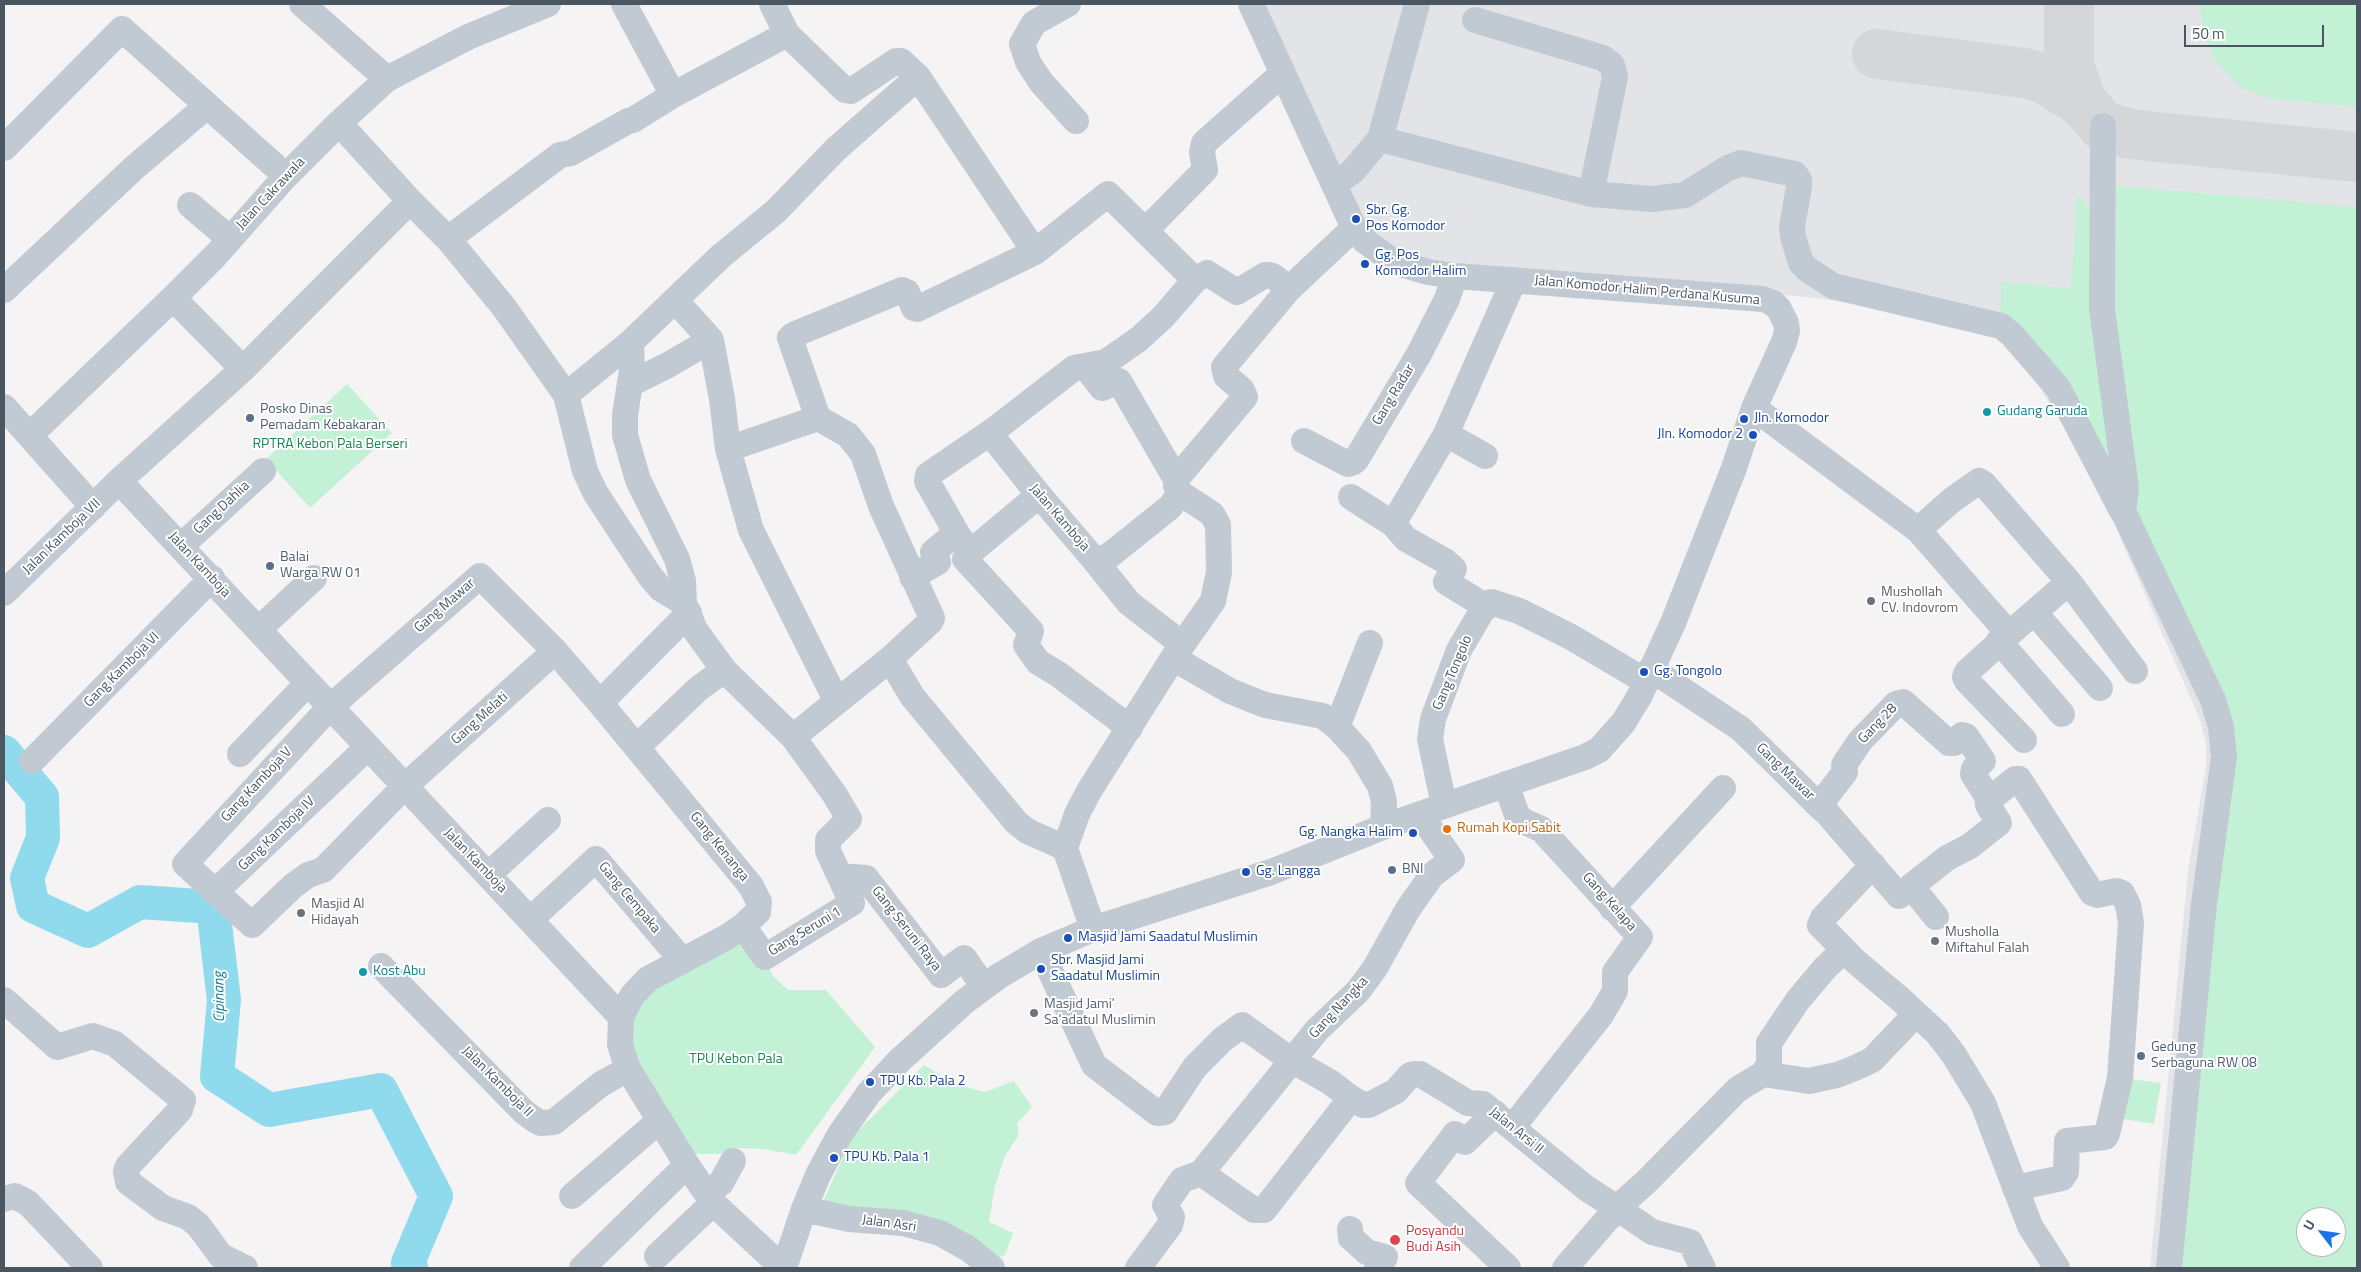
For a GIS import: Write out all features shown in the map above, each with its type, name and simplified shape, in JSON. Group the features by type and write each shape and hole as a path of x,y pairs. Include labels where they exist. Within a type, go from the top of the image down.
{"street":[{"path":"302,4 388,79"},
{"name":"Jalan Cakrawala","path":"30,435 173,298 230,239 286,176 339,122 388,79 468,36 548,4"},
{"path":"624,4 674,95"},
{"path":"772,4 788,34 845,90 851,91 896,61 901,61 918,77 1035,252"},
{"path":"1068,4 1034,23 1022,44 1028,62 1041,82 1076,121"},
{"name":"Jalan Komodor Halim Perdana Kusuma","path":"783,1268 804,1209 840,1134 869,1093 900,1060 964,1002 984,987 1041,951 1093,929 1271,872 1383,827 1585,757 1599,750 1623,723 1649,676 1673,623 1734,468 1754,408 1787,331 1786,323 1779,309 1762,299 1454,276 1428,272 1394,262 1365,241 1354,228 1251,4"},
{"path":"1334,184 1352,172 1380,139 1417,4"},
{"path":"1475,20 1603,58 1612,65 1615,77 1591,194"},
{"path":"4,148 122,29 286,176"},
{"path":"448,239 560,155 571,153 788,34"},
{"path":"1145,231 1205,170 1202,152 1204,143 1283,73"},
{"path":"566,395 631,342 721,256 776,210 836,149 918,77"},
{"path":"4,290 135,167 207,106"},
{"path":"339,122 410,201 448,239 503,306 566,395 575,439 585,471 596,494 656,583 687,608"},
{"path":"2103,126 2102,309 2126,488 2123,511"},
{"path":"1380,139 1591,194 1652,199 1685,195 1728,168 1740,163 1795,174 1799,180 1799,187 1792,227 1793,237 1801,263 1806,269 1833,286 2001,326 2012,335 2058,388 2123,511 2213,700 2222,728 2224,757 2204,904 2169,1268"},
{"path":"792,737 890,659 932,619 881,506 863,454 848,435 818,418 791,336 902,290 906,292 914,308 917,309 1035,252 1108,194 1195,280"},
{"name":"Jalan Kamboja VII","path":"4,593 119,481 243,369 410,201"},
{"path":"190,205 230,239"},
{"path":"1130,728 1058,674 1038,662 1026,645 1031,631 965,559 965,542 927,480 928,475 994,430 1074,368 1106,362 1139,339 1163,318 1195,280 1207,273 1237,292 1265,275 1269,275 1289,289 1354,228"},
{"name":"Gang Radar","path":"1304,441 1348,464 1356,460 1419,354 1447,299 1454,276"},
{"path":"1393,524 1446,434 1514,280"},
{"name":"Jalan Kamboja","path":"994,430 995,440 1038,495 1092,557 1105,559 1170,507 1178,487 1245,397 1242,390 1226,376 1224,367 1289,289"},
{"path":"173,298 243,369"},
{"path":"675,300 711,340 722,399 728,449 752,530 837,702"},
{"path":"630,384 668,366 711,340"},
{"path":"631,342 630,384 625,415 625,435 628,450 638,480 677,559 687,608 695,630 724,670 792,737 835,795 849,819 836,830 827,844 828,851 840,876"},
{"path":"1085,366 1102,388 1119,382 1178,487 1213,516 1218,525 1220,552 1219,572 1213,601 1177,651 1076,814 1065,848 1093,929"},
{"path":"4,407 93,507"},
{"path":"1754,408 1918,530 2004,637 2062,714"},
{"path":"728,449 818,418"},
{"path":"1446,434 1485,456"},
{"name":"Gang Dahlia","path":"181,546 263,471"},
{"name":"Jalan Kamboja","path":"119,481 212,578 330,708 489,874 621,1017"},
{"path":"1918,530 1952,500 1981,482 2069,582 2135,671"},
{"path":"912,577 938,562 932,552 965,542 1038,495"},
{"path":"1351,497 1393,524 1406,539 1454,569 1446,582 1486,606 1492,602 1519,611 1649,676"},
{"path":"1092,557 1129,603 1177,651 1230,692 1265,705 1323,716 1337,727 1359,751 1380,786 1384,802 1383,827"},
{"name":"Gang Mawar","path":"330,708 480,576 556,651"},
{"name":"Gang Kamboja VI","path":"32,761 212,578"},
{"path":"259,629 314,578"},
{"path":"2024,740 1966,681 1965,677 1967,672 2004,637 2069,582"},
{"name":"Gang Tongolo","path":"1444,805 1434,763 1431,730 1439,702 1460,650 1486,606"},
{"path":"600,703 687,608"},
{"path":"2034,612 2100,688"},
{"path":"1337,727 1370,643"},
{"name":"Gang Kenanga","path":"556,651 751,886 760,907 758,912 743,926 724,938 681,959 639,986 625,1006 621,1017"},
{"name":"Gang Melati","path":"215,892 252,925 293,886 308,875 323,870 404,787 556,651"},
{"path":"890,659 912,696 1016,822 1027,831 1065,848"},
{"path":"637,747 698,689 724,670"},
{"name":"Gang Mawar","path":"1649,676 1741,729 1819,806 1873,865 1936,917"},
{"path":"240,754 308,683"},
{"name":"Gang 28","path":"1819,806 1845,772 1844,765 1860,742 1899,702 1903,702 1949,743 1954,744 1962,735 1966,736 1983,761 1972,772 1988,796 1988,805 1999,824 1905,891"},
{"name":"Gang Kamboja V","path":"215,892 185,864 330,708"},
{"name":"Gang Kamboja IV","path":"215,892 368,747"},
{"path":"1988,801 2015,779 2019,779 2092,893 2096,896 2117,891 2126,898 2131,923 2120,1078 2107,1134 2105,1137 2067,1141 2066,1172 2062,1178 2015,1188"},
{"name":"Gang Kelapa","path":"1502,1118 1519,1119 1588,1033 1615,991 1615,972 1640,937 1541,830 1523,821 1517,815 1506,784"},
{"path":"1612,908 1723,788"},
{"name":"Gang Nangka","path":"1201,1173 1317,1030 1358,992 1375,968 1408,909 1432,875 1452,860 1420,814"},
{"path":"489,874 548,820"},
{"name":"Gang Cempaka","path":"531,919 596,859 681,959"},
{"path":"1873,865 1820,922 1844,950 1938,1034 1954,1055 1983,1103 2030,1226 2057,1268"},
{"name":"Gang Seruni 1","path":"743,926 765,957 852,903 840,876"},
{"name":"Gang Seruni Raya","path":"840,876 866,878 941,975 964,958 984,987"},
{"path":"1566,1268 1617,1208 1646,1182 1738,1089 1763,1074 1769,1064 1769,1043 1798,1000 1825,968 1844,950"},
{"path":"1041,951 1094,1064 1157,1113 1165,1112 1195,1067 1239,1026 1244,1026 1256,1033 1292,1060 1330,1082 1351,1098 1264,1210 1254,1210 1201,1173 1182,1180 1165,1205 1172,1217 1170,1225 1138,1268"},
{"name":"Jalan Kamboja II","path":"381,966 524,1112 541,1123 554,1122 601,1084 628,1070"},
{"path":"4,1000 57,1048 93,1036 116,1044 183,1100 180,1110 128,1166 126,1171 128,1182 163,1208 188,1217 198,1225 221,1256 244,1268"},
{"path":"1763,1074 1809,1081 1837,1076 1872,1060 1916,1014"},
{"path":"621,1017 620,1045 628,1070 687,1165 710,1198 783,1268"},
{"name":"Jalan Arsi II","path":"1351,1098 1363,1105 1369,1105 1396,1091 1410,1075 1420,1074 1468,1103 1483,1104 1586,1188 1652,1232 1690,1242 1703,1268"},
{"path":"1502,1118 1465,1142 1455,1134 1418,1184 1508,1268"},
{"path":"572,1196 660,1120"},
{"path":"657,1256 710,1198 733,1161"},
{"path":"582,1268 687,1165"},
{"path":"4,1199 15,1196 28,1203 90,1268"},
{"name":"Jalan Asri","path":"804,1209 849,1219 903,1223 940,1233 969,1249 992,1268"},
{"path":"1350,1229 1351,1238 1368,1252 1385,1257 1377,1268"}],"shaded area":[{"path":"1255,4 2357,4 2357,1268 2150,1268 2188,871 2206,767 2206,742 2199,717 2112,519 2074,443 2006,333 1991,325 1822,299 1769,293 1430,268 1363,228"}],"green space":[{"path":"2200,4 2357,4 2357,107 2269,98 2240,87 2215,61 2202,25"},
{"path":"2107,185 2357,207 2357,1268 2177,1268 2231,768 2136,516 2108,304"},
{"path":"2077,196 2084,201 2090,212 2111,464 2000,315 2002,281 2071,289"},
{"name":"RPTRA Kebon Pala Berseri","path":"347,384 392,433 310,508 266,459"},
{"name":"TPU Kebon Pala","path":"743,931 765,961 773,976 788,990 826,990 875,1047 796,1155 764,1149 738,1148 719,1154 691,1154 628,1049 632,1022 646,999 664,980"},
{"path":"924,1065 954,1084 985,1092 1014,1081 1032,1107 1017,1123 1019,1135 1005,1156 995,1186 989,1222 1013,1233 1005,1255 997,1259 819,1211 852,1137"},
{"path":"2130,1079 2161,1083 2154,1124 2124,1119"}],"waterway":[{"name":"Cipinang","path":"4,752 42,797 43,838 27,878 33,906 88,931 140,902 213,907 224,1000 217,1076 269,1110 381,1090 436,1196 408,1263 411,1268"}],"taxiway":[{"path":"2069,4 2069,66 2082,102 2103,126 2130,134 2357,157"},
{"path":"1877,54 2024,73 2044,78 2082,102"}],"place":[{"name":"Sbr. Gg. Pos Komodor","path":"1356,219"},
{"name":"Gg. Pos Komodor Halim","path":"1365,264"},
{"name":"Gudang Garuda","path":"1987,412"},
{"name":"Posko Dinas Pemadam Kebakaran","path":"250,418"},
{"name":"Jln. Komodor","path":"1744,419"},
{"name":"Jln. Komodor 2","path":"1753,435"},
{"name":"Balai Warga RW 01","path":"270,566"},
{"name":"Mushollah CV. Indovrom","path":"1871,601"},
{"name":"Gg. Tongolo","path":"1644,672"},
{"name":"Rumah Kopi Sabit","path":"1447,829"},
{"name":"Gg. Nangka Halim","path":"1413,833"},
{"name":"BNI","path":"1392,870"},
{"name":"Gg. Langga","path":"1246,872"},
{"name":"Masjid Al Hidayah","path":"301,913"},
{"name":"Masjid Jami Saadatul Muslimin","path":"1068,938"},
{"name":"Musholla Miftahul Falah","path":"1935,941"},
{"name":"Sbr. Masjid Jami Saadatul Muslimin","path":"1041,969"},
{"name":"Kost Abu","path":"363,972"},
{"name":"Masjid Jami' Sa'adatul Muslimin","path":"1034,1013"},
{"name":"Gedung Serbaguna RW 08","path":"2141,1056"},
{"name":"TPU Kb. Pala 2","path":"870,1082"},
{"name":"TPU Kb. Pala 1","path":"834,1158"},
{"name":"Posyandu Budi Asih","path":"1395,1240"}]}
